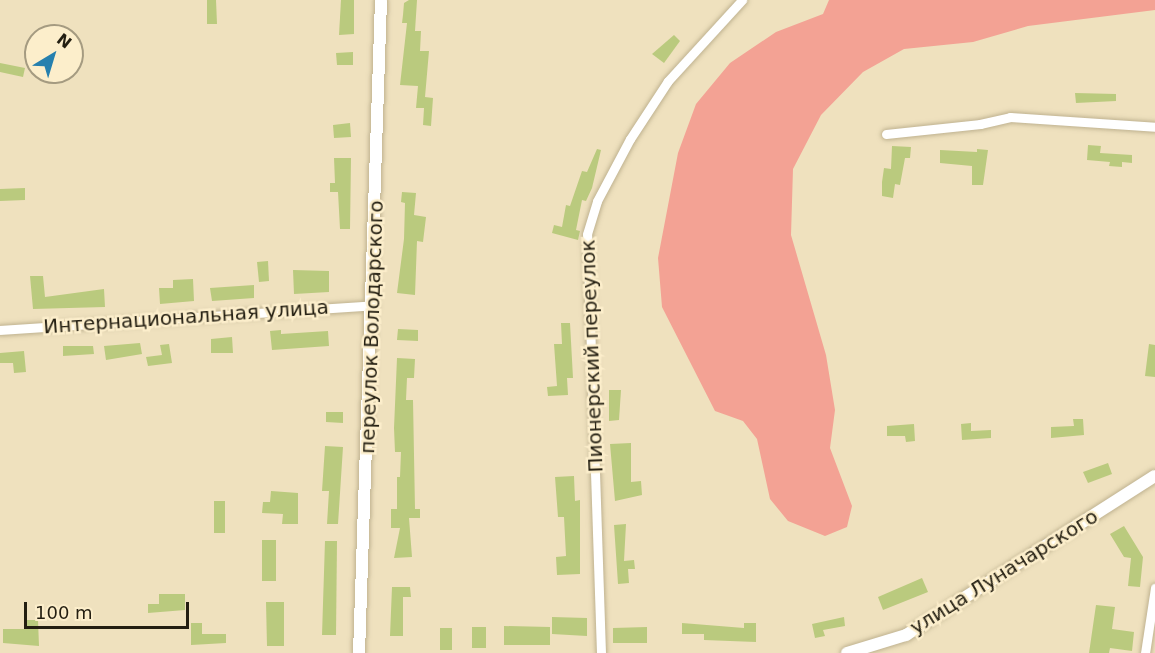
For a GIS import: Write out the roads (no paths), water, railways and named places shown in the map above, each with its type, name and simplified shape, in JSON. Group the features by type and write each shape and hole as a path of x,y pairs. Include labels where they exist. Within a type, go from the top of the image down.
{"street":[{"name":"переулок Володарского","path":"359,653 373,305 381,0"},
{"name":"Пионерский переулок","path":"602,653 587,234 597,201 630,139 668,81 742,0"},
{"path":"885,134 981,124 1010,117 1155,127"},
{"name":"Интернациональная улица","path":"0,330 373,305"},
{"name":"улица Луначарского","path":"847,653 906,635 1155,476"},
{"path":"1145,653 1155,588"}]}
